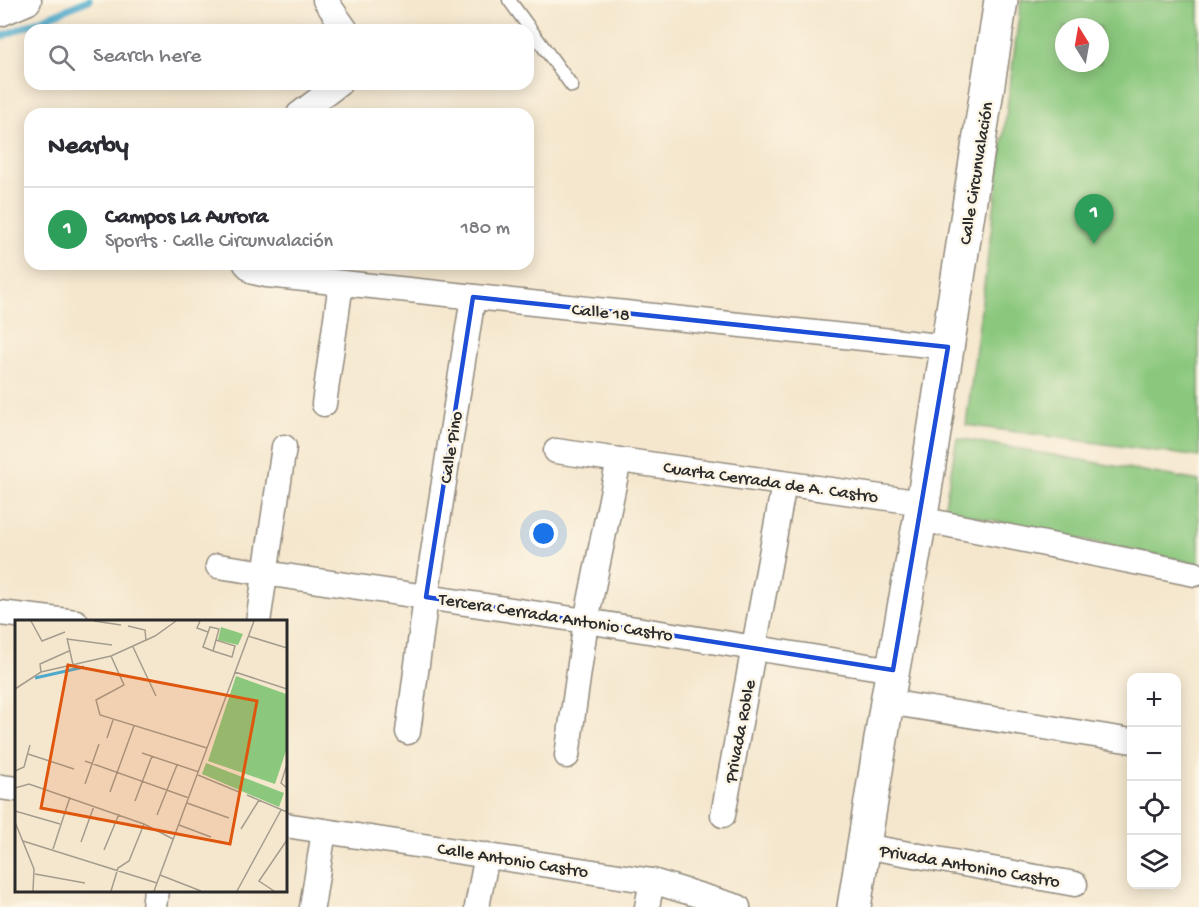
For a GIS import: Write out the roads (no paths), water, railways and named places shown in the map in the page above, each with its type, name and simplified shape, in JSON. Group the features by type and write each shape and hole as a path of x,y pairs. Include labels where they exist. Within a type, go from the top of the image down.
{"main road":[{"name":"Calle Circunvalación","path":"854,907 887,702 922,511 1001,0"}],"street":[{"path":"0,11 26,0"},
{"path":"325,0 342,24"},
{"path":"314,108 333,90"},
{"name":"Calle 18","path":"255,270 267,275 948,347"},
{"path":"324,404 341,283"},
{"name":"Calle Pino","path":"408,732 426,597 474,297"},
{"path":"258,620 284,447"},
{"name":"Cuarta Cerrada de A. Castro","path":"556,451 784,484 922,511 1195,574"},
{"path":"567,756 586,621 619,460"},
{"name":"Privada Roble","path":"723,815 784,484"},
{"name":"Tercera Cerrada Antonio Castro","path":"218,566 893,670"},
{"path":"0,613 59,620"},
{"path":"887,702 1127,740"},
{"path":"0,787 15,789"},
{"name":"Calle Antonio Castro","path":"286,825 652,881 738,907"},
{"path":"312,907 324,831"},
{"name":"Privada Antonino Castro","path":"864,846 1075,884"},
{"path":"477,907 487,855"},
{"path":"647,907 652,881"},
{"path":"154,907 156,892"}],"lane":[{"path":"509,0 527,24"},
{"path":"534,34 572,86"}],"waterway":[{"path":"31,24 89,0"},
{"path":"0,37 24,27"}],"place":[{"name":"Campos La Aurora","path":"1094,244"}]}
